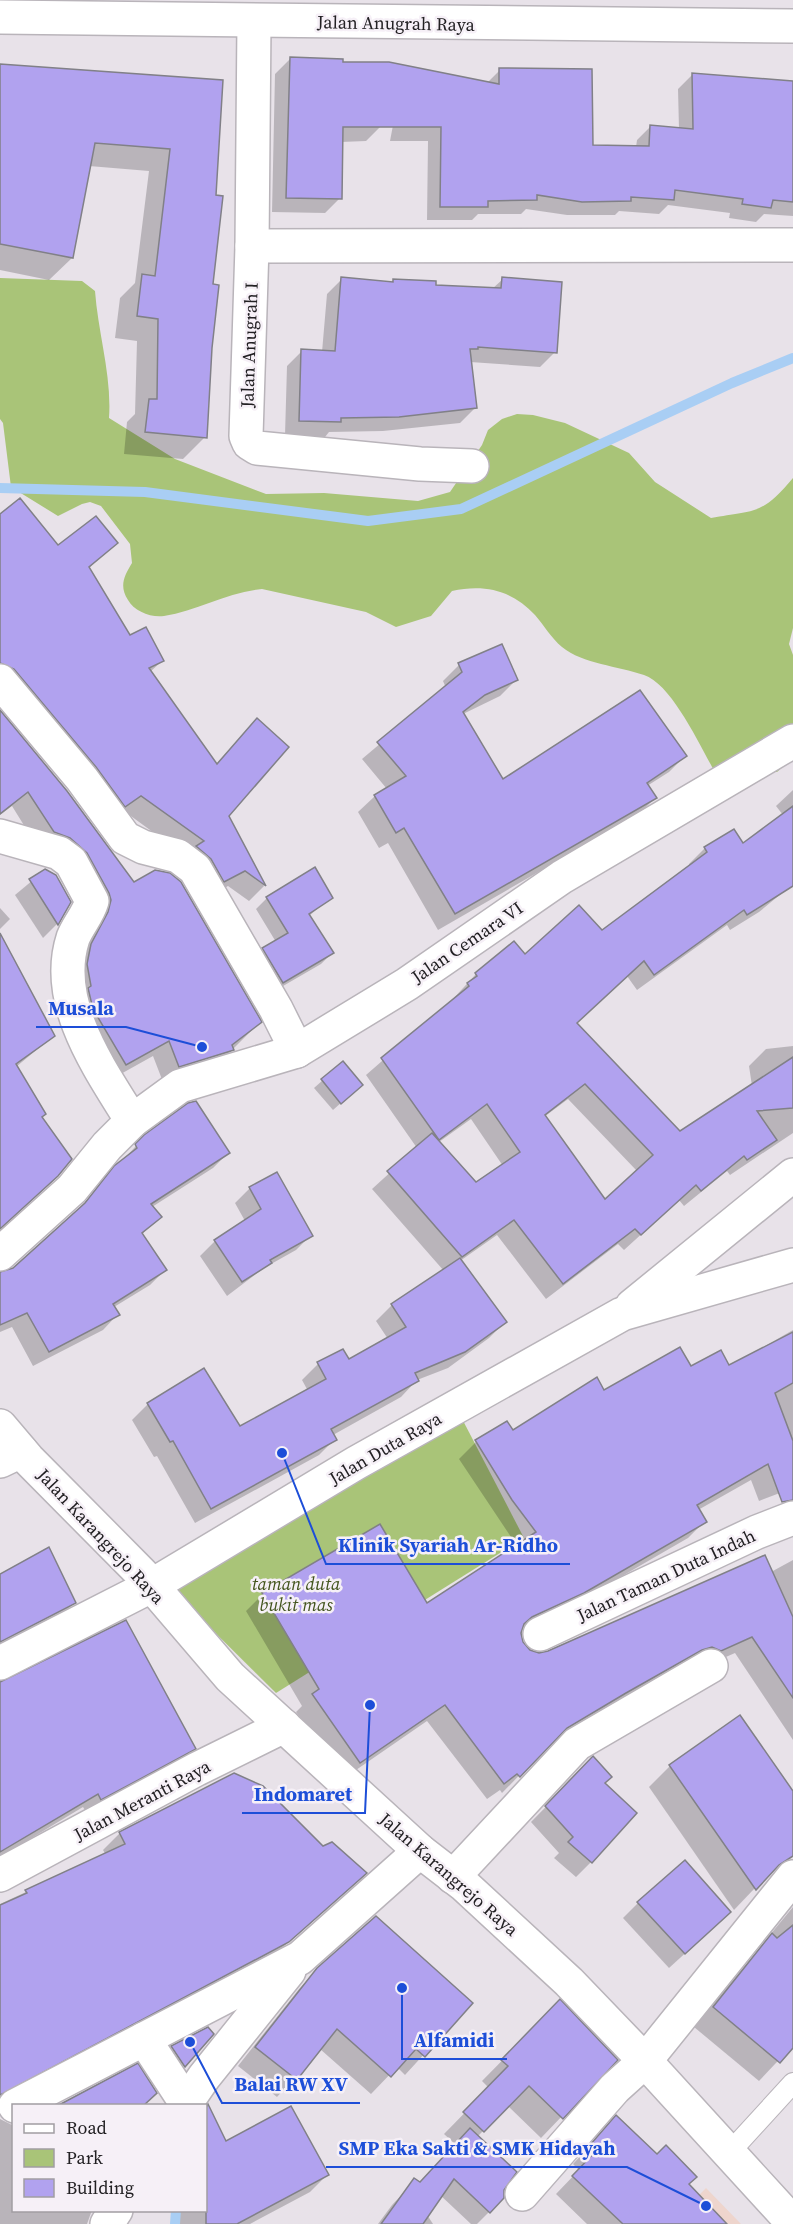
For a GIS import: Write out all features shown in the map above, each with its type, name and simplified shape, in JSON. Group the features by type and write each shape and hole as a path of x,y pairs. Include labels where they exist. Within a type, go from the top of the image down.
{"street":[{"name":"Jalan Anugrah Raya","path":"0,17 793,26"},
{"name":"Jalan Anugrah I","path":"254,21 252,246 246,436 249,443 257,448 420,464 472,466"},
{"path":"252,246 793,245"},
{"path":"0,681 82,779 125,838 143,847 178,856 195,869 276,1009 297,1051"},
{"name":"Jalan Cemara VI","path":"0,1254 72,1188 107,1146 132,1121 180,1086 297,1051 407,984 562,877 793,741"},
{"path":"0,836 59,853 71,862 92,901 88,914 74,937 67,979 75,1010 92,1056 132,1121"},
{"name":"Jalan Duta Raya","path":"0,1663 151,1586 356,1463 622,1314 793,1175"},
{"name":"Jalan Duta Raya","path":"622,1314 793,1266"},
{"name":"Jalan Karangrejo Raya","path":"7,1446 151,1586 230,1677 420,1851 453,1877 569,1982 645,2061 793,2223"},
{"name":"Jalan Taman Duta Indah","path":"540,1634 757,1532 793,1518"},
{"path":"453,1877 577,1744 711,1666"},
{"name":"Jalan Meranti Raya","path":"0,1875 198,1769 284,1726"},
{"path":"144,2039 185,2104 269,1993 300,1959 420,1851"},
{"path":"522,2194 615,2088 645,2061 793,1877"},
{"path":"18,2104 300,1959"}],"lane":[{"path":"729,2153 793,2083"}],"shaded area":[{"path":"706,2188 741,2224 671,2224"}],"green space":[{"path":"0,278 82,281 95,291 109,386 109,418 175,459 266,494 324,493 418,501 450,492 482,445 488,430 502,419 517,414 533,415 565,423 629,453 655,482 711,518 757,509 773,499 793,478 793,628 789,644 793,655 793,758 777,772 716,774 685,718 655,681 644,675 590,661 570,653 551,636 526,607 497,591 475,588 452,591 431,616 396,627 366,612 262,589 237,594 176,614 154,616 143,613 131,604 125,595 123,586 132,563 130,544 101,506 90,502 58,516 11,487 3,423 0,419"},
{"name":"taman duta bukit mas","path":"459,1413 524,1538 276,1693 166,1584"}],"building":[{"path":"290,57 343,59 343,62 389,62 499,84 499,68 592,69 593,145 649,146 650,125 693,129 692,73 793,81 793,202 773,200 771,208 742,204 743,199 675,190 674,200 631,197 631,201 582,202 537,195 537,200 488,201 488,207 440,207 441,127 343,127 342,199 286,198"},
{"path":"0,64 223,80 216,195 223,196 213,284 219,285 212,348 207,438 145,432 149,399 157,399 158,319 137,316 142,274 155,276 170,149 95,143 73,258 0,244"},
{"path":"341,277 393,282 393,279 436,281 436,285 501,288 502,277 562,282 557,353 478,347 478,349 470,349 477,408 399,417 341,418 341,422 299,421 301,349 335,351"},
{"path":"20,498 58,545 96,516 118,543 89,567 130,635 146,627 164,661 149,668 217,764 257,718 289,747 229,816 266,886 245,871 224,882 211,859 196,846 204,841 141,796 125,807 96,767 14,669 0,663 0,514"},
{"path":"502,644 518,680 485,695 463,712 503,779 640,690 687,756 647,783 657,798 455,914 404,828 396,833 374,795 406,776 377,742 462,672 458,663"},
{"path":"0,710 67,791 134,882 155,870 170,873 181,882 262,1022 232,1045 234,1050 179,1067 169,1041 126,1065 93,1009 88,988 91,986 87,964 91,944 108,912 111,900 109,893 87,853 70,838 54,832 28,792 0,814"},
{"path":"793,806 793,886 747,915 744,910 654,975 644,961 577,1023 680,1131 793,1057 793,1108 757,1111 777,1140 747,1160 744,1156 701,1191 696,1185 641,1235 635,1229 563,1284 514,1220 462,1257 387,1171 432,1133 476,1182 520,1152 487,1104 439,1140 381,1058 469,986 467,983 477,976 475,973 514,941 525,954 579,905 602,930 707,852 704,847 734,829 743,843","holes":["585,1084 653,1155 605,1199 545,1115"]},
{"path":"315,867 333,898 309,914 334,953 283,983 262,948 288,933 266,897"},
{"path":"45,869 56,875 71,902 58,925 29,879"},
{"path":"0,933 55,1036 16,1064 46,1114 42,1117 72,1159 58,1176 0,1229"},
{"path":"343,1061 363,1085 341,1104 321,1079"},
{"path":"196,1101 230,1153 151,1204 162,1217 142,1233 167,1270 113,1304 120,1315 49,1352 27,1313 0,1325 0,1272 13,1268 85,1203 114,1166 137,1148 135,1144 144,1135 188,1103"},
{"path":"277,1172 313,1236 270,1260 272,1263 242,1282 214,1240 261,1209 249,1187"},
{"path":"460,1258 507,1322 465,1352 415,1373 419,1381 331,1429 337,1440 211,1509 173,1441 170,1442 147,1403 204,1368 240,1426 326,1379 317,1362 343,1349 349,1359 406,1327 391,1304"},
{"path":"793,1332 793,1383 775,1393 793,1441 793,1500 782,1502 768,1464 697,1505 707,1522 584,1593 532,1617 524,1624 521,1633 523,1642 530,1650 539,1653 548,1651 765,1555 793,1617 793,1698 752,1637 721,1651 712,1647 702,1650 626,1693 567,1728 520,1777 517,1774 504,1784 445,1705 360,1763 312,1694 319,1689 262,1593 380,1524 427,1603 536,1532 512,1500 475,1440 507,1421 513,1430 597,1377 604,1390 680,1347 691,1366 721,1350 729,1365"},
{"path":"49,1547 76,1603 0,1642 0,1574"},
{"path":"126,1620 196,1749 101,1800 98,1794 0,1852 0,1682"},
{"path":"740,1715 793,1791 793,1856 779,1865 756,1890 669,1765"},
{"path":"593,1756 612,1777 605,1783 637,1813 592,1863 568,1842 573,1837 545,1806"},
{"path":"234,1773 263,1786 323,1846 332,1842 367,1873 289,1942 0,2095 0,1905 27,1893 25,1890 125,1844 119,1832"},
{"path":"685,1860 731,1912 685,1954 637,1902"},
{"path":"376,1916 473,2003 425,2057 416,2049 391,2077 337,2029 297,2080 255,2047 317,1968"},
{"path":"793,1925 793,2048 780,2063 713,2007 772,1933 777,1938"},
{"path":"560,1999 618,2060 563,2119 529,2086 484,2132 463,2112 508,2066 501,2060"},
{"path":"208,2027 214,2034 185,2067 171,2046"},
{"path":"138,2063 157,2093 145,2104 61,2104"},
{"path":"208,2104 226,2141 291,2106 329,2175 237,2224 206,2224"},
{"path":"616,2115 657,2154 666,2145 697,2177 689,2184 727,2224 623,2224 572,2176 596,2151 590,2145"},
{"path":"470,2128 517,2172 504,2190 504,2198 490,2213 454,2179 423,2224 381,2224 414,2178 420,2182"}],"waterway":[{"path":"0,488 145,492 368,521 461,509 732,383 793,358"},
{"path":"175,2224 176,2212"}],"place":[{"name":"Musala","path":"202,1047"},
{"name":"Klinik Syariah Ar-Ridho","path":"282,1453"},
{"name":"Indomaret","path":"370,1705"},
{"name":"Alfamidi","path":"402,1988"},
{"name":"Balai RW XV","path":"190,2042"},
{"name":"SMP Eka Sakti & SMK Hidayah","path":"706,2206"}]}
